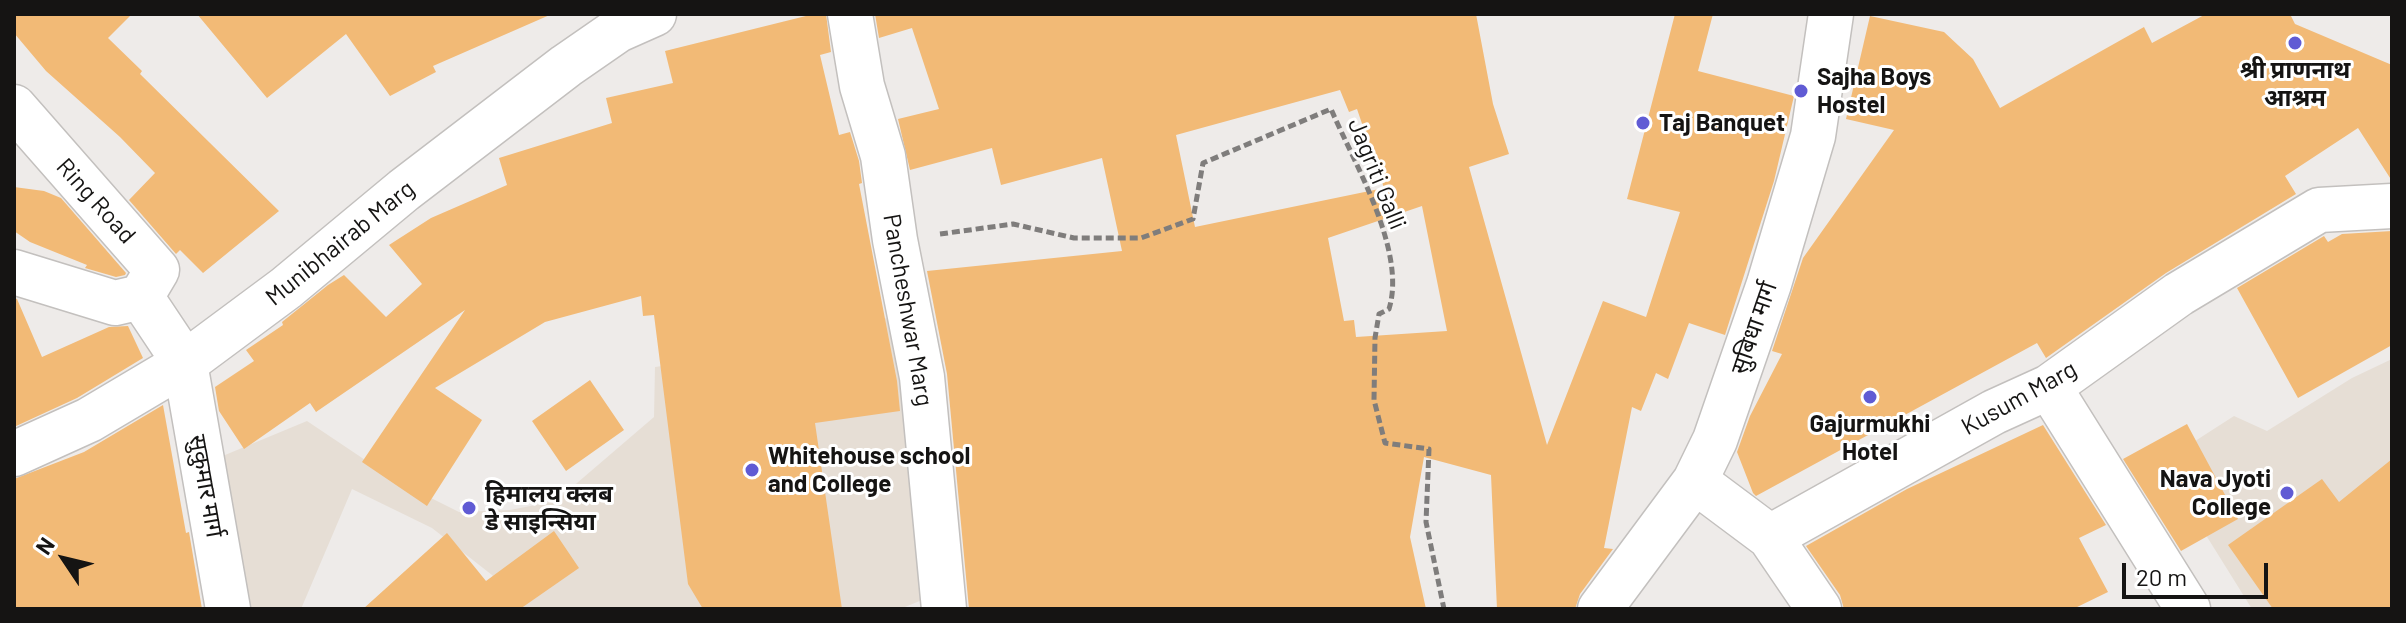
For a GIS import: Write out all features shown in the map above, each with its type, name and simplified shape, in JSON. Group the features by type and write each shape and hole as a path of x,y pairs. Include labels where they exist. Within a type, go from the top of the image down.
{"street":[{"name":"Munibhairab Marg","path":"14,454 89,420 185,363 286,288 404,190 566,66 618,30 654,14"},
{"name":"Pancheshwar Marg","path":"850,14 862,86 883,156 895,240 922,377 944,609"},
{"name":"सुबिधा मार्ग","path":"1600,609 1695,481 1715,440 1764,298 1813,136 1831,14"},
{"name":"Ring Road","path":"14,107 157,270 141,297"},
{"name":"Kusum Marg","path":"1770,537 1994,412 2049,387 2179,294 2319,210 2392,206"},
{"path":"14,272 115,303 141,297 185,363"},
{"name":"सुकुमार मार्ग","path":"185,363 228,609"},
{"path":"2049,387 2188,609"},
{"path":"1695,481 1770,537 1819,609"}],"path":[{"name":"Jagriti Galli","path":"895,240 1013,224 1074,238 1141,238 1193,219 1203,163 1331,109 1383,225 1393,274 1392,299 1389,309 1379,314 1375,338 1374,400 1385,443 1429,449 1426,522 1444,609"}],"shaded area":[{"name":"Whitehouse school and College","path":"896,317 927,598 900,609 522,609 492,575 432,528 352,489 301,609 240,609 213,460 307,421 395,480 459,512 510,510 556,501 654,417 655,367 744,355 752,336"},
{"name":"Nava Jyoti College","path":"2392,359 2392,609 2252,609 2161,463 2234,416 2267,431 2352,378"}],"building":[{"path":"14,14 132,14 108,38 142,71 140,74 279,211 203,273 180,250 176,254 129,200 155,173 46,71 14,33"},
{"path":"197,14 552,14 433,66 436,72 390,96 346,34 267,98"},
{"path":"814,14 826,14 831,52 820,55 839,135 850,132 859,161 862,183 859,184 900,411 815,423 842,609 703,609 688,584 654,315 643,316 641,296 545,322 435,388 482,420 427,506 362,462 465,310 316,412 310,403 244,449 219,411 215,387 254,361 246,350 283,325 282,322 328,285 344,275 386,317 422,284 389,245 431,218 507,185 499,158 612,123 606,98 673,83 665,51"},
{"path":"875,14 1476,14 1493,104 1509,154 1469,167 1547,445 1603,301 1646,317 1680,212 1627,199 1675,14 1713,14 1698,71 1794,96 1774,181 1725,335 1689,323 1668,379 1656,373 1641,411 1632,407 1604,548 1613,549 1580,594 1575,609 1497,609 1491,475 1424,457 1410,537 1426,609 969,609 947,374 927,271 1122,251 1102,158 1001,185 992,148 910,170 898,119 939,109 912,28 879,38","holes":["1340,90 1349,112 1357,109 1384,188 1195,227 1176,135","1422,206 1447,331 1356,337 1354,320 1344,321 1328,238"]},
{"path":"2206,14 2290,14 2295,24 2392,65 2392,181 2358,128 2285,176 2296,194 2166,273 2046,358 2037,343 1756,496 1737,452 1750,416 1782,354 1772,351 1803,258 1894,130 1846,119 1870,16 1944,32 1973,59 2000,108 2144,27 2152,43"},
{"path":"14,187 44,191 61,198 125,275 116,277 85,268 87,265 30,242 14,231"},
{"path":"2392,231 2392,345 2298,398 2237,288 2324,236 2328,242 2342,234"},
{"path":"14,298 42,357 109,327 128,326 143,358 77,398 14,427"},
{"path":"590,380 624,430 566,471 532,421"},
{"path":"163,405 202,609 14,609 14,479 84,452"},
{"path":"2187,424 2238,519 2181,551 2123,459"},
{"path":"2043,425 2106,525 2079,538 2108,592 2073,609 1844,609 1840,595 1806,546 1907,489"},
{"path":"2392,459 2392,609 2273,609 2228,545 2322,479 2339,502"},
{"path":"554,531 579,568 520,609 363,609 447,533 486,581"}],"place":[{"name":"श्री प्राणनाथ आश्रम","path":"2295,43"},
{"name":"Sajha Boys Hostel","path":"1801,91"},
{"name":"Taj Banquet","path":"1643,123"},
{"name":"Gajurmukhi Hotel","path":"1870,397"},
{"name":"Whitehouse school and College","path":"752,470"},
{"name":"Nava Jyoti College","path":"2287,493"},
{"name":"हिमालय क्लब डे साइन्सिया","path":"469,508"}]}
